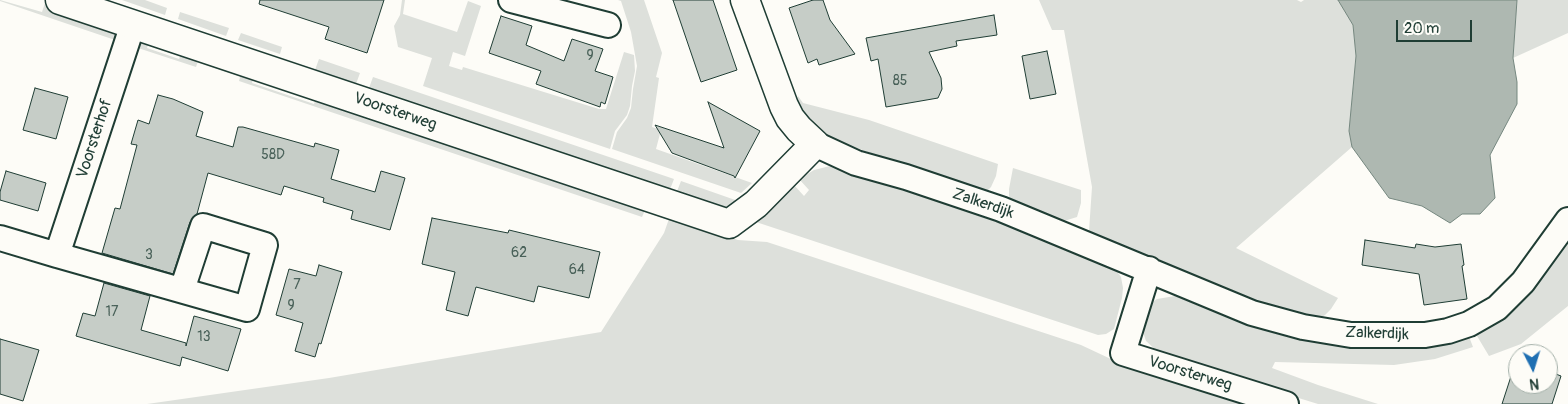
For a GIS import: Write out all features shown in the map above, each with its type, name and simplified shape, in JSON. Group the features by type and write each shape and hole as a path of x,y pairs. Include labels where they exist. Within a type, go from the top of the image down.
{"street":[{"name":"Voorsterweg","path":"60,0 729,224 756,204 815,144"},
{"path":"511,0 608,25"},
{"path":"745,0 784,106 790,118 815,144"},
{"name":"Voorsterhof","path":"57,255 133,24"},
{"name":"Zalkerdijk","path":"815,144 856,163 906,177 1001,209 1252,313 1303,327 1351,335 1425,335 1448,331 1469,324 1498,308 1523,282 1568,220"},
{"path":"0,238 182,290"},
{"name":"Voorsterweg","path":"1149,269 1123,353 1286,404"}],"shaded area":[{"path":"0,0 42,12 45,3 119,28 115,40"},
{"path":"122,0 145,0 167,8 165,15"},
{"path":"402,0 405,0 403,14 457,32 468,1 481,6 465,56 453,52 449,66 462,70 463,67 599,109 606,109 624,52 634,55 635,71 630,106 627,115 615,131 610,149 423,86 432,58 398,47 394,26 400,15"},
{"path":"618,0 644,0 662,53 656,77 659,78 652,127 661,130 656,149 752,183 741,193 612,149 617,132 627,118 631,108 637,66 631,32 621,1"},
{"path":"1039,0 1297,0 1301,2 1304,0 1338,0 1353,24 1356,56 1349,131 1352,147 1236,248 1338,298 1325,315 1315,321 1294,316 1163,266 1089,231 1092,187 1064,30 1052,30"},
{"path":"1338,0 1517,0 1513,58 1517,82 1517,104 1490,155 1495,198 1480,214 1462,214 1450,223 1422,206 1389,198 1352,147 1349,131 1356,56 1353,25"},
{"path":"1517,0 1568,0 1568,33 1513,58"},
{"path":"180,12 229,28 226,36 178,19"},
{"path":"241,33 282,47 280,54 238,40"},
{"path":"142,35 150,38 147,48 179,59 183,49 200,55 196,67 138,48"},
{"path":"319,59 360,73 356,84 315,70"},
{"path":"242,69 255,73 252,83 314,104 317,95 646,208 642,217 239,81"},
{"path":"373,77 674,179 669,192 369,88"},
{"path":"798,96 803,103 869,120 998,164 996,176 991,187 985,193 845,144 812,126 795,102"},
{"path":"830,166 848,168 1070,246 1114,267 1121,277 1123,288 1114,329 1106,334 1098,335 756,222 794,185 804,196 809,190 799,179 814,170"},
{"path":"1013,168 1081,190 1081,203 1077,217 1064,221 1011,202 1009,189"},
{"path":"681,181 741,202 725,209 676,194"},
{"path":"670,216 738,240 767,242 1081,345 1113,360 1251,404 147,404 329,378 601,332 664,233"},
{"path":"1568,236 1568,306 1521,344 1508,344 1508,349 1489,356 1474,331"},
{"path":"1175,296 1261,327 1468,334 1473,347 1435,359 1394,365 1275,362 1272,368 1378,404 1318,404 1159,353 1146,341 1142,329 1149,304 1157,299"}],"building":[{"path":"260,0 384,0 367,53 325,39 329,27 259,4"},
{"path":"673,0 713,0 737,70 701,82"},
{"path":"813,0 823,0 830,20 855,54 819,65 817,59 808,63 789,8"},
{"path":"994,15 997,35 956,41 957,46 929,52 941,78 942,89 938,98 886,107 878,59 871,61 866,38"},
{"path":"501,16 532,26 526,45 564,61 572,39 603,49 595,71 613,77 605,104 601,102 600,107 536,84 541,71 489,53"},
{"path":"1047,51 1056,94 1030,99 1022,56"},
{"path":"35,88 68,97 56,139 23,130"},
{"path":"158,95 173,99 203,112 196,136 233,147 238,127 243,127 314,147 315,143 339,150 331,179 375,192 381,171 405,178 390,230 351,219 353,211 323,202 324,198 284,186 281,195 208,173 197,214 190,222 173,274 102,253 115,208 120,209 137,145 131,144 138,120 149,124"},
{"path":"708,102 760,131 735,178 672,153 655,125 724,148"},
{"path":"6,171 46,183 38,211 0,200 0,192"},
{"path":"432,218 508,233 509,230 600,252 589,298 538,286 534,302 476,287 468,316 446,310 455,272 422,264"},
{"path":"1365,240 1415,248 1416,244 1435,247 1461,244 1467,299 1424,305 1419,274 1362,265"},
{"path":"319,265 342,272 321,344 319,343 315,357 295,351 303,323 276,315 289,269 316,276"},
{"path":"104,283 150,296 141,330 186,343 186,346 194,316 241,329 228,371 182,357 180,366 76,336 83,313 95,316"},
{"path":"0,339 39,350 23,401 0,394"},
{"path":"1558,375 1561,376 1558,385"},
{"path":"1508,386 1508,394 1555,394 1552,404 1502,404"}]}
